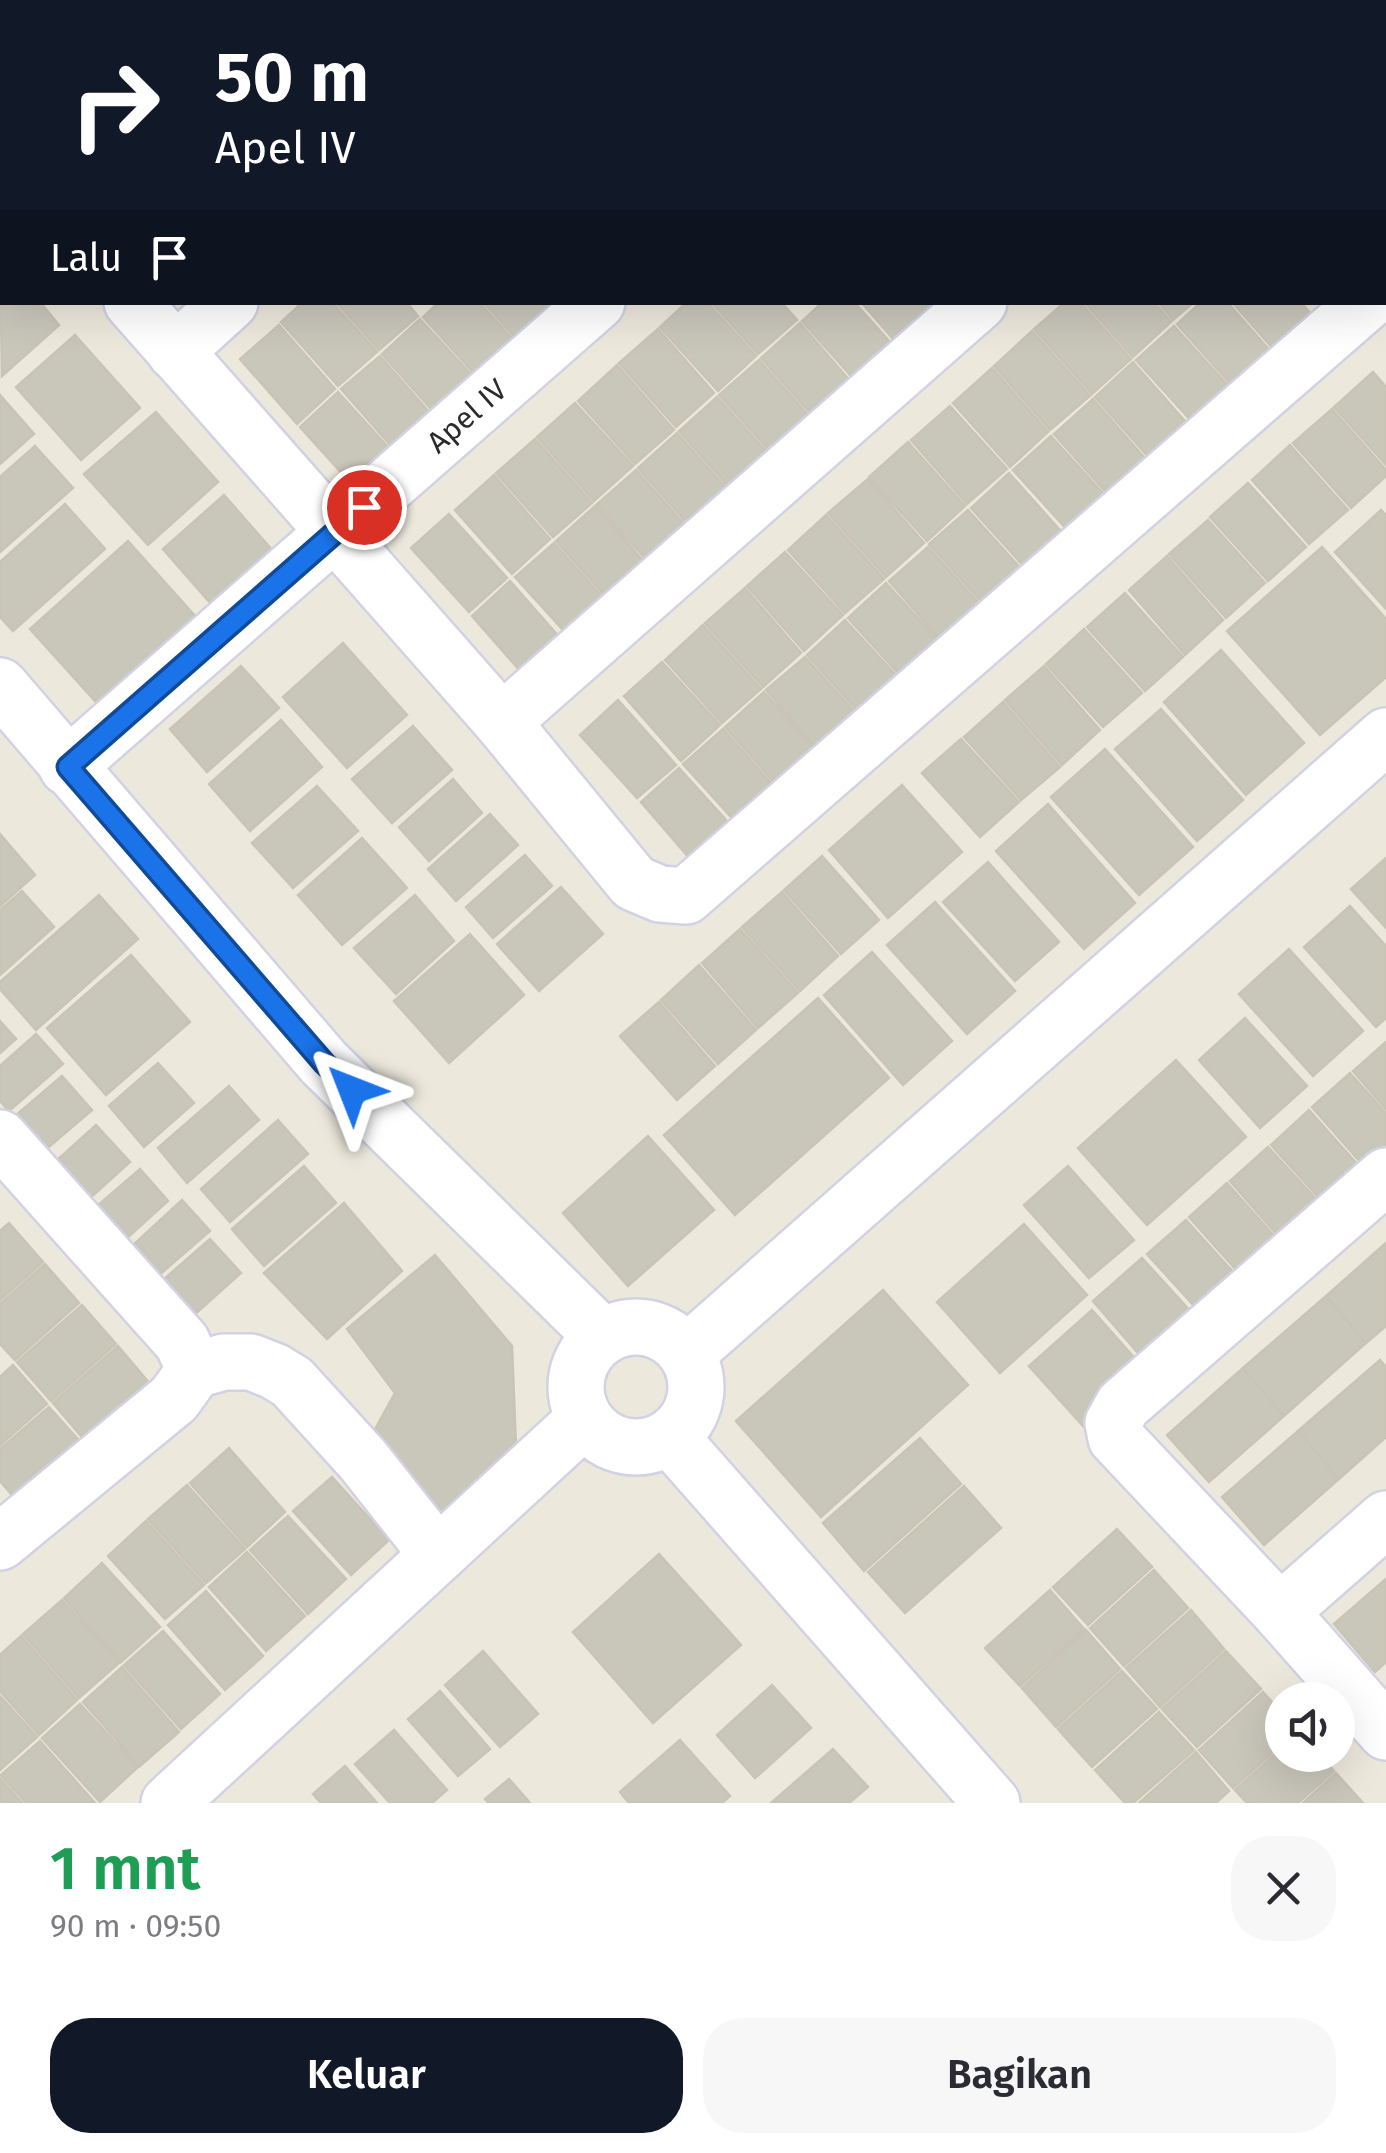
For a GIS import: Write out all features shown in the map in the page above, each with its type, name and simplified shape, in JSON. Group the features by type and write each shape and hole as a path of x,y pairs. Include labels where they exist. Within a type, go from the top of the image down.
{"street":[{"path":"135,305 502,722 634,883 660,894 686,896 1365,305"},
{"path":"175,352 227,305"},
{"name":"Apel IV","path":"68,767 594,305"},
{"path":"502,722 976,305"},
{"path":"0,686 324,1063 603,1336"},
{"path":"687,1352 1386,736"},
{"path":"0,1138 182,1342 195,1370"},
{"path":"1386,1176 1123,1404 1113,1423 1116,1438 1280,1612 1386,1732"},
{"path":"648,1327 670,1336 687,1352 696,1374 696,1399 686,1420 670,1437 648,1446 624,1446 602,1437 584,1420 577,1398 577,1374 586,1352 603,1336 625,1328 648,1327"},
{"path":"2,1536 174,1399 195,1370 224,1362 251,1362 292,1382 363,1460 438,1554"},
{"path":"169,1803 584,1420"},
{"path":"670,1437 992,1803"},
{"path":"1280,1612 1386,1519"}],"building":[{"path":"1,305 42,305 59,325 2,376"},
{"path":"300,305 335,305 377,352 338,386 281,322"},
{"path":"339,305 409,305 418,316 379,350"},
{"path":"436,305 482,305 519,346 480,380 423,317"},
{"path":"486,305 555,305 559,310 521,344"},
{"path":"684,305 710,305 756,356 718,391 660,327"},
{"path":"714,305 784,305 797,320 758,354"},
{"path":"820,305 857,305 898,351 859,385 802,321"},
{"path":"864,305 932,305 939,314 901,348"},
{"path":"1062,305 1083,305 1131,359 1092,394 1034,329"},
{"path":"1087,305 1157,305 1171,322 1133,357"},
{"path":"1160,305 1190,305 1173,320"},
{"path":"1198,305 1230,305 1272,353 1234,388 1177,324"},
{"path":"1235,305 1303,305 1313,317 1275,351"},
{"path":"420,319 478,382 439,418 382,354"},
{"path":"800,323 856,388 818,422 761,358"},
{"path":"279,325 335,389 297,424 240,359"},
{"path":"1174,326 1232,390 1194,424 1136,360"},
{"path":"658,329 714,393 676,427 619,363"},
{"path":"1032,331 1090,396 1050,430 994,366"},
{"path":"75,335 140,408 81,460 16,387"},
{"path":"380,356 436,420 398,454 341,389"},
{"path":"759,360 816,424 777,459 719,395"},
{"path":"1133,362 1190,427 1152,461 1095,397"},
{"path":"617,365 674,430 635,464 578,401"},
{"path":"992,368 1048,432 1010,467 953,403"},
{"path":"1373,372 1386,387 1386,465 1334,407"},
{"path":"338,392 396,456 357,490 300,427"},
{"path":"0,395 34,434 0,464"},
{"path":"717,397 775,461 736,495 679,431"},
{"path":"1093,399 1149,463 1111,498 1054,434"},
{"path":"575,403 633,466 594,501 537,437"},
{"path":"950,406 1007,469 967,504 911,440"},
{"path":"1332,409 1386,470 1386,476 1351,508 1293,443"},
{"path":"156,412 218,482 148,545 84,474"},
{"path":"677,433 734,497 695,532 638,468"},
{"path":"1051,436 1109,500 1071,534 1013,470"},
{"path":"535,439 592,503 553,537 496,473"},
{"path":"908,442 965,506 927,541 869,477"},
{"path":"1290,445 1348,510 1309,544 1252,480"},
{"path":"35,446 73,488 0,552 0,477"},
{"path":"636,470 693,534 654,568 596,505"},
{"path":"1009,473 1066,537 1028,571 971,508"},
{"path":"494,475 550,539 512,574 455,510"},
{"path":"868,479 924,543 886,577 828,513"},
{"path":"1248,483 1306,547 1268,581 1210,517"},
{"path":"224,495 280,559 219,613 163,549"},
{"path":"65,504 105,549 13,631 0,617 0,562"},
{"path":"595,506 651,570 613,605 556,541"},
{"path":"968,510 1025,573 987,608 929,544"},
{"path":"1381,510 1386,515 1386,609 1335,552"},
{"path":"449,514 507,578 469,612 411,548"},
{"path":"826,515 884,579 845,613 788,550"},
{"path":"1208,520 1265,583 1226,618 1169,554"},
{"path":"128,541 203,625 105,712 30,629"},
{"path":"554,543 611,607 573,641 515,577"},
{"path":"928,547 985,610 945,645 889,581"},
{"path":"1322,547 1386,619 1386,677 1320,735 1227,631"},
{"path":"785,552 843,615 804,651 747,586"},
{"path":"1167,556 1223,620 1185,655 1129,590"},
{"path":"510,581 567,646 528,680 472,616"},
{"path":"886,583 944,647 905,681 848,618"},
{"path":"745,588 801,653 763,687 705,623"},
{"path":"1125,593 1183,657 1145,691 1087,627"},
{"path":"845,620 903,683 864,718 807,655"},
{"path":"703,625 761,689 722,723 665,660"},
{"path":"1084,629 1142,693 1103,727 1046,664"},
{"path":"343,643 407,715 347,768 283,697"},
{"path":"1221,650 1304,743 1246,795 1164,702"},
{"path":"805,657 862,720 822,755 766,690"},
{"path":"662,662 720,725 681,761 624,696"},
{"path":"241,666 279,708 207,772 170,729"},
{"path":"1044,666 1100,730 1062,765 1005,700"},
{"path":"764,692 821,756 782,791 725,727"},
{"path":"618,700 676,765 637,798 580,735"},
{"path":"1003,702 1060,767 1021,800 964,737"},
{"path":"1161,709 1243,800 1197,841 1115,749"},
{"path":"281,720 322,767 250,831 209,784"},
{"path":"413,726 452,770 392,823 352,779"},
{"path":"723,729 780,793 741,828 683,764"},
{"path":"961,739 1019,802 980,837 922,773"},
{"path":"1105,749 1193,847 1139,895 1051,797"},
{"path":"679,768 736,831 697,867 641,802"},
{"path":"453,779 482,813 429,861 399,827"},
{"path":"902,785 962,852 888,918 829,850"},
{"path":"317,786 358,831 293,888 252,843"},
{"path":"1048,804 1135,903 1084,949 996,851"},
{"path":"490,814 518,845 456,901 428,869"},
{"path":"0,834 35,875 0,906"},
{"path":"362,838 407,888 342,945 298,895"},
{"path":"525,855 552,886 493,938 466,907"},
{"path":"822,856 879,920 841,954 784,890"},
{"path":"1386,858 1386,928 1351,889"},
{"path":"988,862 1059,942 1015,981 943,902"},
{"path":"561,887 603,934 539,991 497,944"},
{"path":"22,891 54,927 0,975 0,910"},
{"path":"782,892 838,956 800,991 742,927"},
{"path":"99,895 138,939 36,1030 0,989 0,982"},
{"path":"415,895 454,941 396,994 354,948"},
{"path":"935,902 1015,991 967,1034 887,945"},
{"path":"1350,906 1386,946 1386,1018 1376,1027 1304,947"},
{"path":"740,929 798,993 758,1028 702,963"},
{"path":"470,934 524,995 449,1063 394,1001"},
{"path":"1289,949 1363,1031 1313,1076 1239,994"},
{"path":"872,952 952,1041 903,1085 824,995"},
{"path":"131,955 190,1022 106,1095 47,1028"},
{"path":"699,965 756,1030 718,1064 661,1000"},
{"path":"818,998 889,1078 735,1215 664,1135"},
{"path":"659,1002 715,1066 677,1100 620,1036"},
{"path":"1245,1018 1307,1086 1260,1128 1199,1060"},
{"path":"0,1021 16,1039 0,1053"},
{"path":"36,1034 63,1064 9,1111 0,1101 0,1066"},
{"path":"1386,1042 1386,1109 1353,1071"},
{"path":"1176,1060 1246,1137 1147,1225 1078,1148"},
{"path":"158,1063 194,1103 144,1147 109,1106"},
{"path":"1350,1073 1386,1113 1386,1156 1369,1172 1312,1107"},
{"path":"62,1076 92,1110 44,1151 14,1117"},
{"path":"229,1086 259,1120 187,1183 158,1148"},
{"path":"1309,1110 1366,1174 1328,1208 1271,1145"},
{"path":"278,1120 308,1154 230,1222 201,1189"},
{"path":"96,1125 130,1162 88,1200 55,1162"},
{"path":"648,1136 714,1210 628,1286 563,1213"},
{"path":"1268,1147 1326,1210 1286,1245 1230,1181"},
{"path":"304,1166 336,1203 264,1266 232,1229"},
{"path":"1068,1166 1134,1240 1089,1278 1024,1205"},
{"path":"140,1169 168,1201 126,1239 97,1206"},
{"path":"1227,1183 1284,1247 1246,1281 1189,1217"},
{"path":"182,1200 210,1231 158,1276 132,1246"},
{"path":"344,1203 402,1271 327,1339 264,1273"},
{"path":"1186,1220 1243,1283 1205,1318 1147,1254"},
{"path":"9,1223 43,1262 0,1300 0,1231"},
{"path":"1024,1224 1087,1295 1000,1373 937,1302"},
{"path":"210,1239 241,1273 194,1315 163,1280"},
{"path":"1386,1243 1386,1326 1366,1343 1326,1296"},
{"path":"435,1255 512,1346 516,1447 427,1523 364,1449 395,1393 347,1329"},
{"path":"1142,1258 1201,1323 1151,1368 1093,1301"},
{"path":"45,1264 79,1303 15,1360 0,1344 0,1304"},
{"path":"883,1290 968,1385 821,1517 736,1421"},
{"path":"1326,1296 1366,1343 1284,1416 1243,1368"},
{"path":"82,1305 116,1344 51,1401 17,1362"},
{"path":"1092,1310 1146,1371 1084,1427 1029,1366"},
{"path":"118,1346 151,1385 86,1442 53,1403"},
{"path":"1380,1360 1386,1367 1386,1437 1339,1479 1298,1431"},
{"path":"13,1365 47,1404 0,1445 0,1377"},
{"path":"1243,1368 1284,1416 1209,1482 1167,1435"},
{"path":"49,1407 83,1445 18,1502 0,1481 0,1449"},
{"path":"1298,1431 1339,1479 1264,1545 1222,1497"},
{"path":"920,1438 961,1484 864,1571 823,1523"},
{"path":"229,1448 285,1512 247,1547 190,1483"},
{"path":"332,1477 389,1540 351,1575 293,1511"},
{"path":"187,1485 245,1549 206,1583 148,1519"},
{"path":"964,1486 1001,1528 905,1613 868,1572"},
{"path":"288,1516 346,1579 308,1614 250,1550"},
{"path":"146,1521 204,1585 165,1619 108,1556"},
{"path":"1117,1529 1152,1567 1088,1625 1053,1587"},
{"path":"247,1552 305,1616 266,1651 209,1587"},
{"path":"659,1554 741,1645 653,1723 573,1632"},
{"path":"102,1563 160,1627 121,1662 64,1598"},
{"path":"1154,1570 1188,1608 1124,1666 1090,1628"},
{"path":"1386,1579 1386,1662 1375,1672 1334,1624"},
{"path":"1050,1590 1084,1629 1020,1686 985,1648"},
{"path":"206,1591 263,1656 225,1690 168,1625"},
{"path":"62,1600 119,1663 79,1698 23,1634"},
{"path":"1191,1610 1224,1649 1160,1707 1126,1668"},
{"path":"1086,1630 1120,1669 1056,1727 1022,1688"},
{"path":"163,1631 220,1694 181,1729 124,1665"},
{"path":"21,1636 77,1700 39,1735 0,1691 0,1655"},
{"path":"483,1651 538,1714 500,1747 445,1685"},
{"path":"1226,1651 1261,1689 1197,1747 1162,1709"},
{"path":"122,1667 179,1732 140,1766 83,1702"},
{"path":"1122,1671 1157,1709 1092,1767 1058,1729"},
{"path":"772,1685 811,1728 755,1778 717,1735"},
{"path":"440,1691 490,1749 458,1776 408,1719"},
{"path":"1265,1694 1265,1759 1233,1788 1199,1750"},
{"path":"0,1696 37,1737 0,1770"},
{"path":"80,1704 138,1767 100,1802 42,1738"},
{"path":"1159,1712 1194,1750 1133,1803 1125,1803 1095,1770"},
{"path":"394,1730 447,1790 432,1803 390,1803 355,1764"},
{"path":"680,1740 730,1796 722,1803 629,1803 620,1792"},
{"path":"40,1741 95,1803 26,1803 1,1775"},
{"path":"833,1749 868,1787 849,1803 771,1803"},
{"path":"1196,1752 1229,1791 1216,1803 1139,1803"},
{"path":"1265,1763 1265,1772 1333,1772 1298,1803 1247,1803 1235,1790"},
{"path":"345,1766 377,1803 321,1803 313,1794"},
{"path":"1336,1773 1363,1803 1303,1803"},
{"path":"0,1778 22,1803 0,1803"},
{"path":"509,1779 530,1803 489,1803 485,1799"}],"route":[{"path":"352,1090 324,1063 68,767 364,507"}]}
